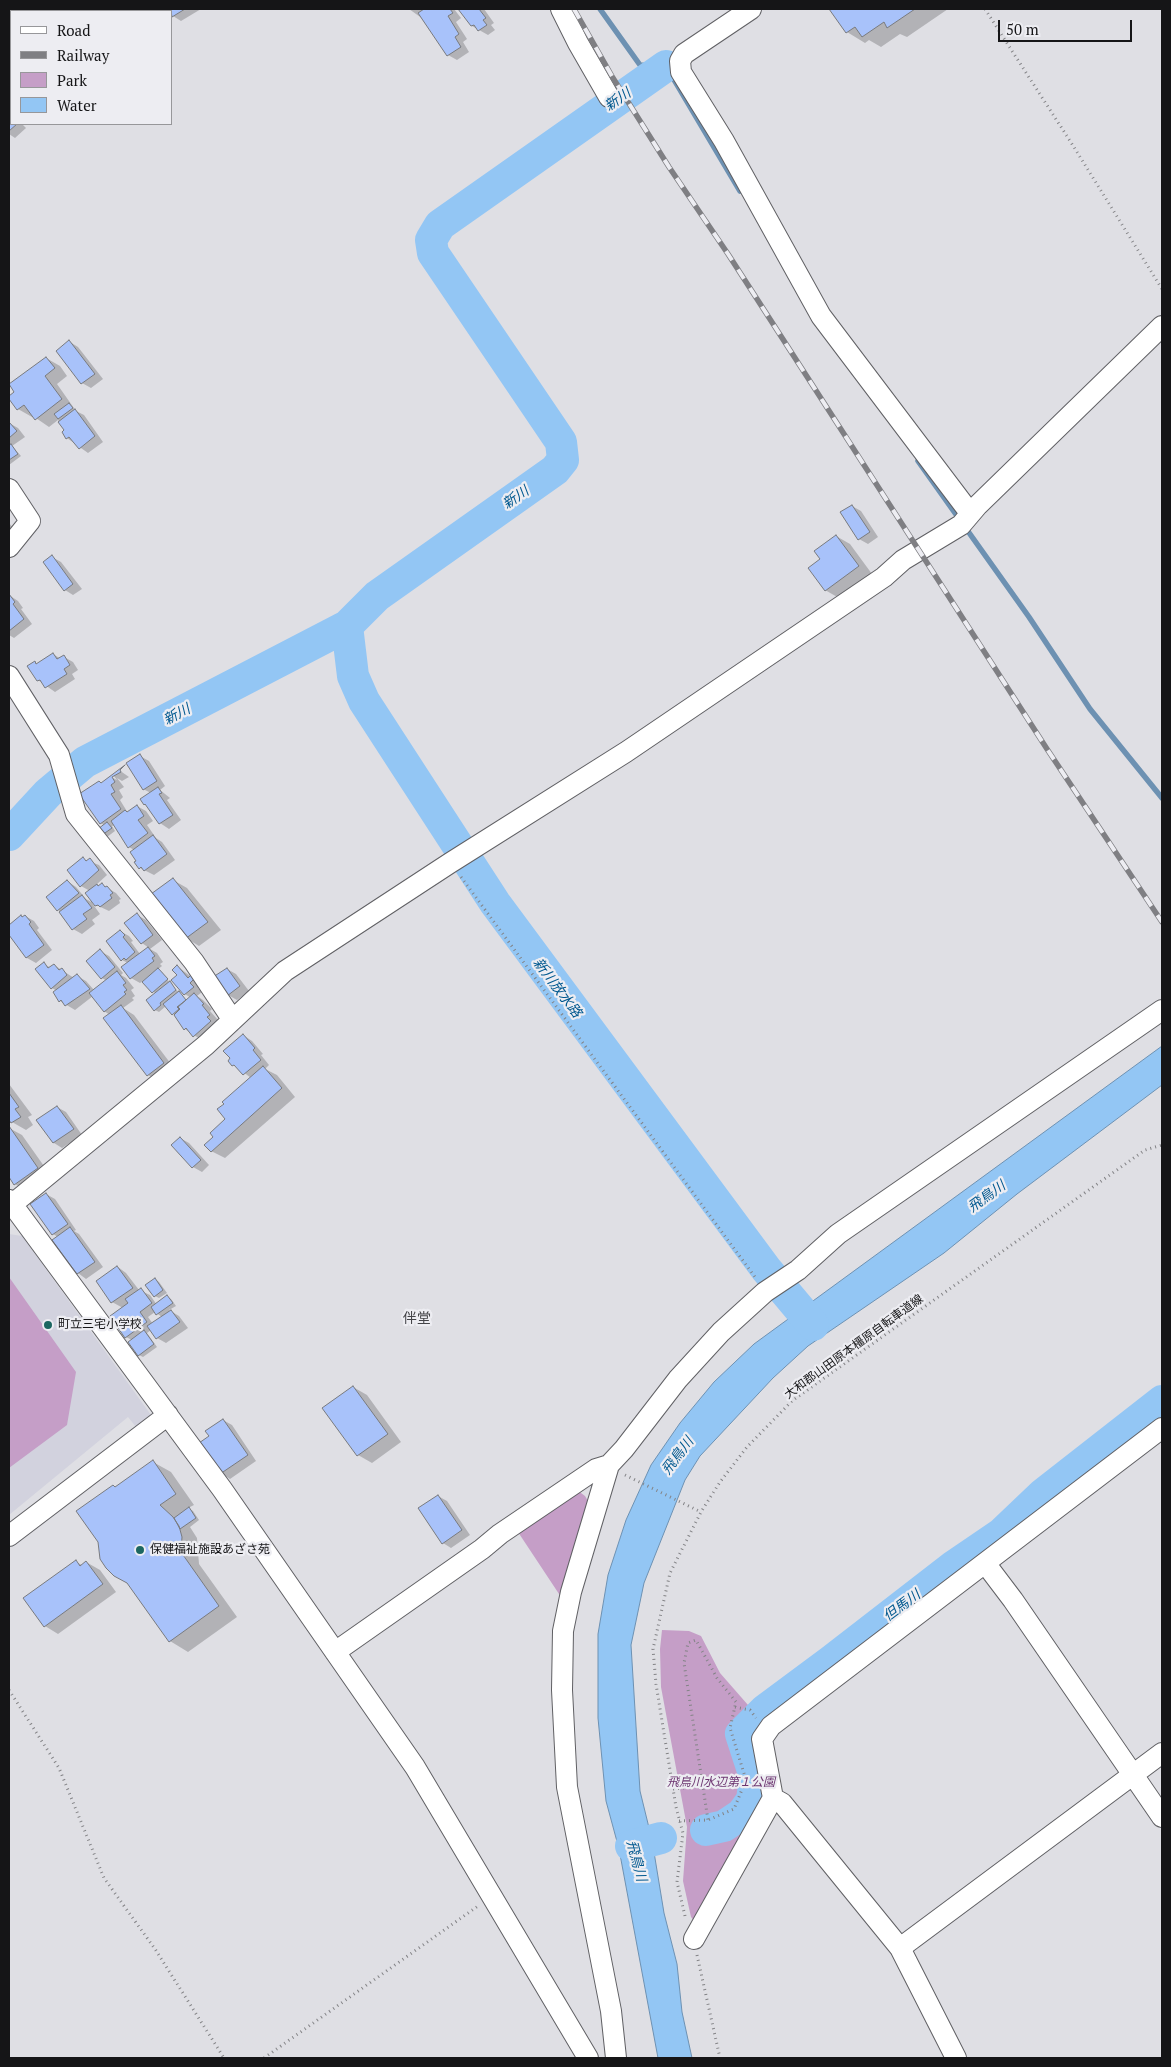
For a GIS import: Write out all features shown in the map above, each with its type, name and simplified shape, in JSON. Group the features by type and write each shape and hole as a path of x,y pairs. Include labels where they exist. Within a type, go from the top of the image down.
{"street":[{"path":"562,9 578,43 609,97"},
{"path":"751,9 684,54 679,66 681,72 724,140 821,316 970,513"},
{"path":"588,2058 415,1768 272,1559 168,1415 10,1204 206,1045 285,972 450,863 626,752 884,577 903,560 961,525 970,513 1162,326"},
{"path":"9,489 30,521 9,547"},
{"path":"9,676 59,755 76,814 194,962 232,1019"},
{"path":"616,2058 611,2011 567,1787 562,1690 564,1631 571,1592 624,1448 678,1379 722,1332 765,1292 798,1270 838,1234 1162,1010"},
{"path":"9,1536 168,1415"},
{"path":"694,1939 773,1798 762,1739 771,1726 1162,1428"},
{"path":"335,1652 482,1549 500,1534 596,1469 616,1470"},
{"path":"985,1564 1013,1600 1162,1818"},
{"path":"900,1948 1132,1773 1162,1753"},
{"path":"773,1798 782,1803 900,1948 956,2058"}],"path":[{"path":"985,9 1162,289"},
{"path":"450,863 482,903 765,1292"},
{"name":"大和郡山田原本橿原自転車道線","path":"720,2058 694,1939 686,1920 677,1882 683,1833 676,1807 656,1684 654,1649 670,1574 698,1511 747,1447 792,1401 1146,1150 1162,1145"},
{"path":"616,1470 698,1511"},
{"path":"679,1821 708,1820 734,1809 746,1780 730,1728 736,1702 717,1678 696,1640 688,1643 684,1663 708,1820"},
{"path":"9,1690 59,1768 104,1878 155,1949 224,2058"},
{"path":"673,1789 703,1786"},
{"path":"264,2058 491,1897"}],"shaded area":[{"name":"町立三宅小学校","path":"9,1234 22,1236 151,1415 136,1427 128,1417 9,1515"}],"green space":[{"path":"9,1277 76,1372 67,1425 9,1468"},
{"path":"576,1493 581,1493 588,1501 561,1597 518,1532"},
{"name":"飛鳥川水辺第１公園","path":"662,1630 689,1631 701,1636 720,1673 748,1705 749,1716 756,1727 752,1738 762,1791 755,1818 695,1922 691,1917 683,1881 687,1827 661,1687 660,1649"}],"water":[{"name":"飛鳥川","path":"1162,1046 1162,1085 1017,1194 944,1253 808,1346 773,1378 700,1456 685,1480 644,1583 631,1645 640,1791 652,1840 664,1913 677,1964 682,2012 692,2058 658,2058 619,1849 606,1801 598,1718 598,1634 608,1575 626,1520 651,1465 680,1423 714,1382 754,1344"}],"building":[{"path":"145,9 160,9 160,10 143,10"},
{"path":"185,9 172,17 172,10 167,10"},
{"path":"424,9 450,9 453,13 448,16 459,34 455,37 461,47 447,56 418,13"},
{"path":"458,9 479,9 486,18 483,20 487,25 478,31 474,25 471,26"},
{"path":"829,9 915,9 887,28 884,22 862,37 855,27 846,33"},
{"path":"9,25 10,48 9,49"},
{"path":"10,63 10,98 9,96"},
{"path":"9,112 10,125 16,125 9,131"},
{"path":"69,340 95,374 81,384 56,351"},
{"path":"46,357 55,368 45,376 62,399 35,420 24,405 17,410 9,399 9,396 14,392 9,384"},
{"path":"69,403 73,408 58,419 54,414"},
{"path":"75,409 95,436 79,449 69,437 66,439 62,432 64,430 58,422"},
{"path":"9,422 17,431 9,438"},
{"path":"11,444 18,454 9,460 9,445"},
{"path":"852,505 870,532 858,540 840,512"},
{"path":"836,535 859,566 825,591 808,568 820,559 814,551"},
{"path":"52,555 73,584 64,591 43,562"},
{"path":"9,594 15,602 13,604 24,619 9,631"},
{"path":"53,653 57,659 64,655 70,665 64,669 67,674 45,688 40,680 37,681 27,666 35,661 36,664"},
{"path":"140,754 157,781 143,790 126,763"},
{"path":"125,765 120,770 121,772 112,777 115,782 111,785 115,792 111,794 121,809 100,824 79,794 99,781 101,783"},
{"path":"158,787 162,793 159,794 173,815 159,824 140,799"},
{"path":"137,805 144,816 138,820 148,833 128,848 111,821 125,810 127,812"},
{"path":"107,822 112,828 102,835 98,829"},
{"path":"153,835 167,854 144,871 141,867 139,869 130,852"},
{"path":"83,857 86,861 90,858 99,870 80,887 67,870"},
{"path":"173,878 208,922 185,939 151,894"},
{"path":"67,880 79,893 57,911 46,897"},
{"path":"102,883 113,893 110,895 112,898 100,907 98,905 95,906 85,893 97,884 98,886"},
{"path":"82,895 92,908 83,914 87,919 72,930 59,912"},
{"path":"137,913 153,935 141,944 124,923"},
{"path":"21,915 22,917 25,915 31,922 29,924 44,945 26,958 9,935 9,925"},
{"path":"120,930 135,952 126,960 124,958 121,961 106,941"},
{"path":"148,947 155,956 152,958 154,961 130,979 121,967"},
{"path":"100,949 115,967 101,979 86,961"},
{"path":"44,962 48,968 54,964 59,970 62,968 67,975 51,989 35,969"},
{"path":"177,965 188,978 191,975 194,979 190,983 194,987 184,995 171,980 177,975 172,970"},
{"path":"158,968 168,979 152,993 142,982"},
{"path":"227,968 240,986 227,996 213,977"},
{"path":"117,971 126,983 123,985 127,990 124,992 126,994 104,1012 89,993"},
{"path":"77,974 90,989 65,1006 61,1000 59,1002 53,992"},
{"path":"170,981 176,990 160,1003 161,1005 154,1011 146,1000"},
{"path":"179,991 186,1000 177,1007 179,1009 172,1015 163,1004"},
{"path":"194,993 204,1004 202,1005 210,1015 207,1017 211,1021 193,1037 186,1028 184,1030 174,1015 180,1009 178,1007"},
{"path":"121,1005 164,1063 147,1076 103,1018"},
{"path":"243,1034 255,1048 253,1050 261,1060 243,1075 234,1065 232,1066 228,1061 230,1058 223,1051"},
{"path":"263,1066 282,1088 211,1152 204,1145 213,1137 210,1133 225,1119 217,1109 224,1104 222,1102"},
{"path":"9,1093 19,1107 15,1109 21,1117 11,1123 9,1120"},
{"path":"57,1106 74,1129 53,1143 36,1120"},
{"path":"9,1126 38,1168 14,1185 9,1177"},
{"path":"180,1137 201,1160 192,1168 171,1145"},
{"path":"46,1193 68,1224 52,1235 30,1204"},
{"path":"70,1227 95,1262 77,1274 52,1240"},
{"path":"117,1266 133,1288 111,1303 96,1281"},
{"path":"155,1278 163,1290 154,1297 145,1285"},
{"path":"141,1288 152,1303 140,1312 147,1322 125,1338 110,1316 128,1303 125,1299"},
{"path":"167,1295 173,1303 156,1315 151,1307"},
{"path":"171,1310 180,1322 156,1339 147,1326"},
{"path":"144,1330 154,1344 138,1356 128,1342"},
{"path":"353,1386 388,1434 357,1456 322,1408"},
{"path":"223,1419 248,1455 220,1474 199,1443 209,1436 205,1431"},
{"name":"保健福祉施設あざさ苑","path":"153,1460 176,1494 160,1505 173,1517 179,1526 182,1537 181,1552 219,1606 169,1642 127,1583 114,1576 106,1568 100,1559 98,1542 76,1511 113,1485 115,1487"},
{"path":"438,1495 462,1530 442,1544 418,1508"},
{"path":"189,1507 196,1518 180,1529 174,1518"},
{"path":"76,1560 80,1566 86,1561 103,1584 44,1627 23,1598"}],"waterway":[{"path":"600,9 640,65 666,66"},
{"path":"666,66 740,191"},
{"name":"新川","path":"9,835 48,793 85,762 347,626 377,596 555,470 563,460 561,442 433,253 431,240 440,225 666,66"},
{"path":"918,461 1029,617 1090,709 1162,798"},
{"name":"新川放水路","path":"347,626 353,676 364,701 495,903 766,1269 813,1325"},
{"name":"但馬川","path":"706,1830 724,1826 742,1814 752,1800 755,1777 741,1734 765,1710 954,1566 1001,1534 1043,1494 1162,1401"},
{"name":"但馬川","path":"631,1846 661,1838"}],"railway":[{"path":"574,9 613,78 669,167 728,254 1047,749 1162,922"}],"place":[{"name":"町立三宅小学校","path":"48,1325"},
{"name":"保健福祉施設あざさ苑","path":"140,1550"}],"district":[{"name":"伴堂","path":"417,1319"}]}
